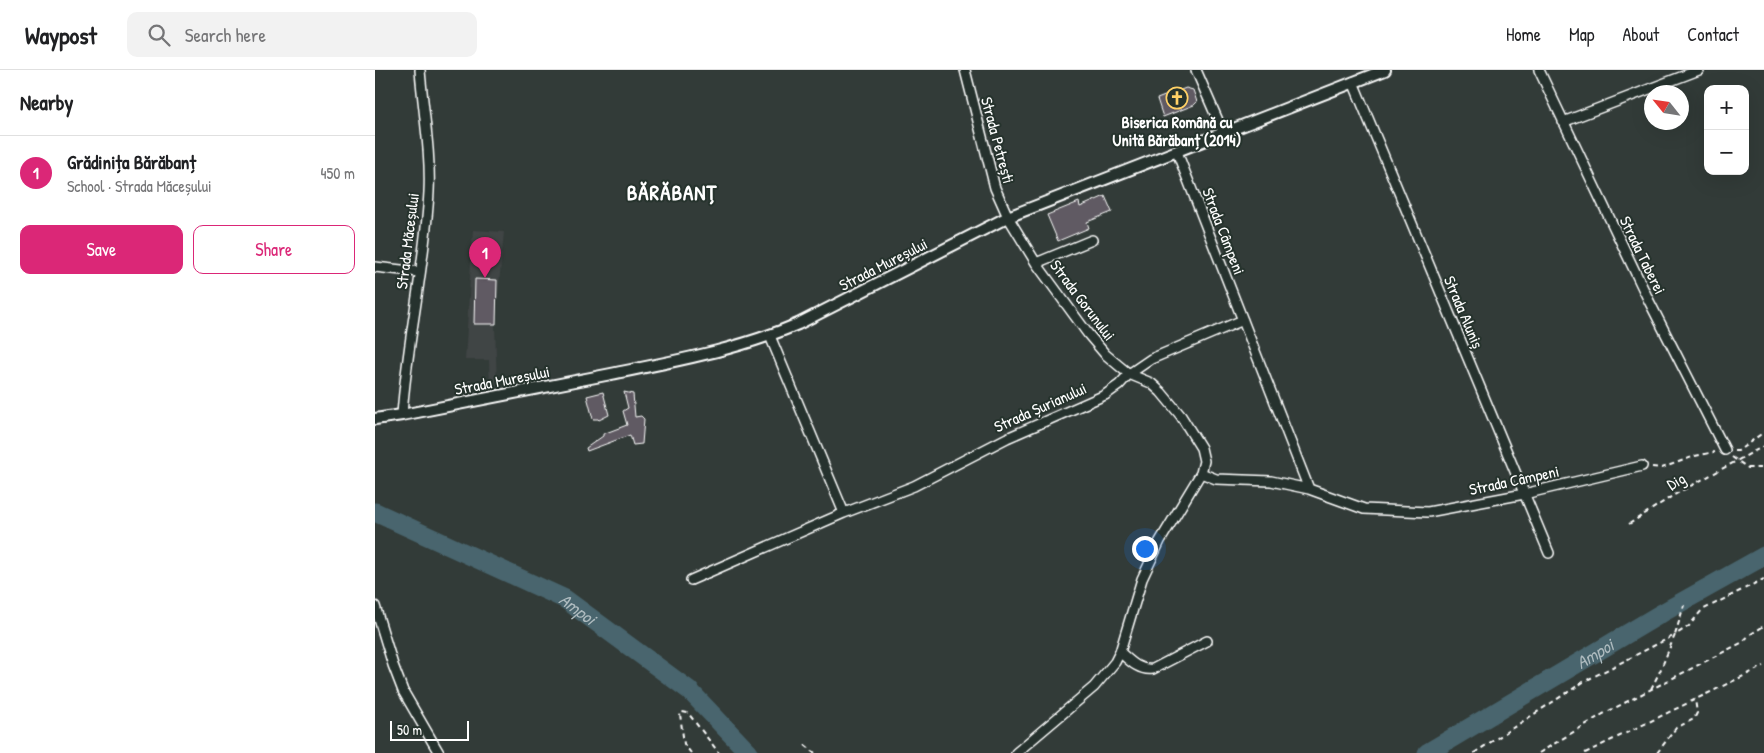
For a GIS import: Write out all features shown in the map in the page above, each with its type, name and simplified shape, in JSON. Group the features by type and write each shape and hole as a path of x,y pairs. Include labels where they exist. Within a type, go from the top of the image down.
{"street":[{"name":"Strada Măceșului","path":"402,416 404,381 427,218 429,189 420,70"},
{"name":"Strada Petrești","path":"965,70 993,180 1008,217"},
{"path":"1196,70 1223,132"},
{"name":"Strada Mureșului","path":"375,419 402,416 679,360 733,348 770,336 798,324 1008,217 1385,70"},
{"name":"Strada Taberei","path":"1539,70 1649,301 1725,450"},
{"path":"1563,122 1699,70"},
{"name":"Strada Aluniș","path":"1353,82 1549,553"},
{"name":"Strada Câmpeni","path":"1177,152 1309,489"},
{"name":"Strada Gorunului","path":"1008,217 1037,263 1088,334 1105,354 1129,374 1151,383 1181,416 1201,448 1204,462 1201,473"},
{"name":"Strada Gorunului","path":"1037,263 1092,240"},
{"path":"375,267 419,272"},
{"name":"Strada Șurianului","path":"691,580 844,513 914,486 1007,438 1105,394 1119,385 1129,374 1151,360 1243,320"},
{"path":"770,336 844,513"},
{"name":"Strada Câmpeni","path":"1201,473 1216,479 1271,481 1309,489 1364,509 1428,512 1524,494 1642,466"},
{"path":"1016,753 1094,687 1115,662 1120,652 1142,579 1160,541 1201,473"},
{"path":"375,606 403,692 439,753"},
{"path":"1120,652 1138,667 1146,670 1153,669 1207,640"}],"path":[{"path":"1642,466 1662,468 1695,456 1725,450 1738,451 1764,432"},
{"name":"Dig","path":"1629,524 1674,495 1735,460 1764,446"},
{"path":"1725,450 1735,460 1748,468 1764,468"},
{"path":"1474,753 1585,681 1675,635 1689,626 1702,610 1764,579"},
{"path":"1651,688 1675,635 1684,606"},
{"path":"1539,753 1603,714 1741,643 1764,626"},
{"path":"1585,753 1764,666"},
{"path":"1657,753 1676,728 1694,719 1697,713 1695,700"},
{"path":"691,753 684,744 680,714 683,712 688,713 719,753"},
{"path":"805,745 815,753"}],"shaded area":[{"path":"473,230 504,232 495,326 497,386 490,388 489,360 465,360"}],"building":[{"path":"1186,88 1193,90 1197,102 1194,105 1163,117 1157,99"},
{"path":"1105,196 1112,212 1087,222 1089,228 1058,241 1047,215 1079,202 1080,207"},
{"path":"475,279 497,280 496,324 474,324"},
{"path":"603,392 609,415 599,420 593,419 587,396"},
{"path":"624,392 633,394 635,417 641,416 644,419 642,444 633,445 630,435 587,451 586,448 603,436 603,434 627,425 623,411 628,408"}],"waterway":[{"name":"Ampoi","path":"375,512 565,599 689,690 749,753"},
{"name":"Ampoi","path":"1427,753 1662,613 1764,556"}],"place":[{"name":"Biserica Română cu Unită Bărăbanț (2014)","path":"1177,98"},
{"name":"Grădinița Bărăbanț","path":"485,278"}],"district":[{"name":"BĂRĂBANȚ","path":"672,192"}]}
